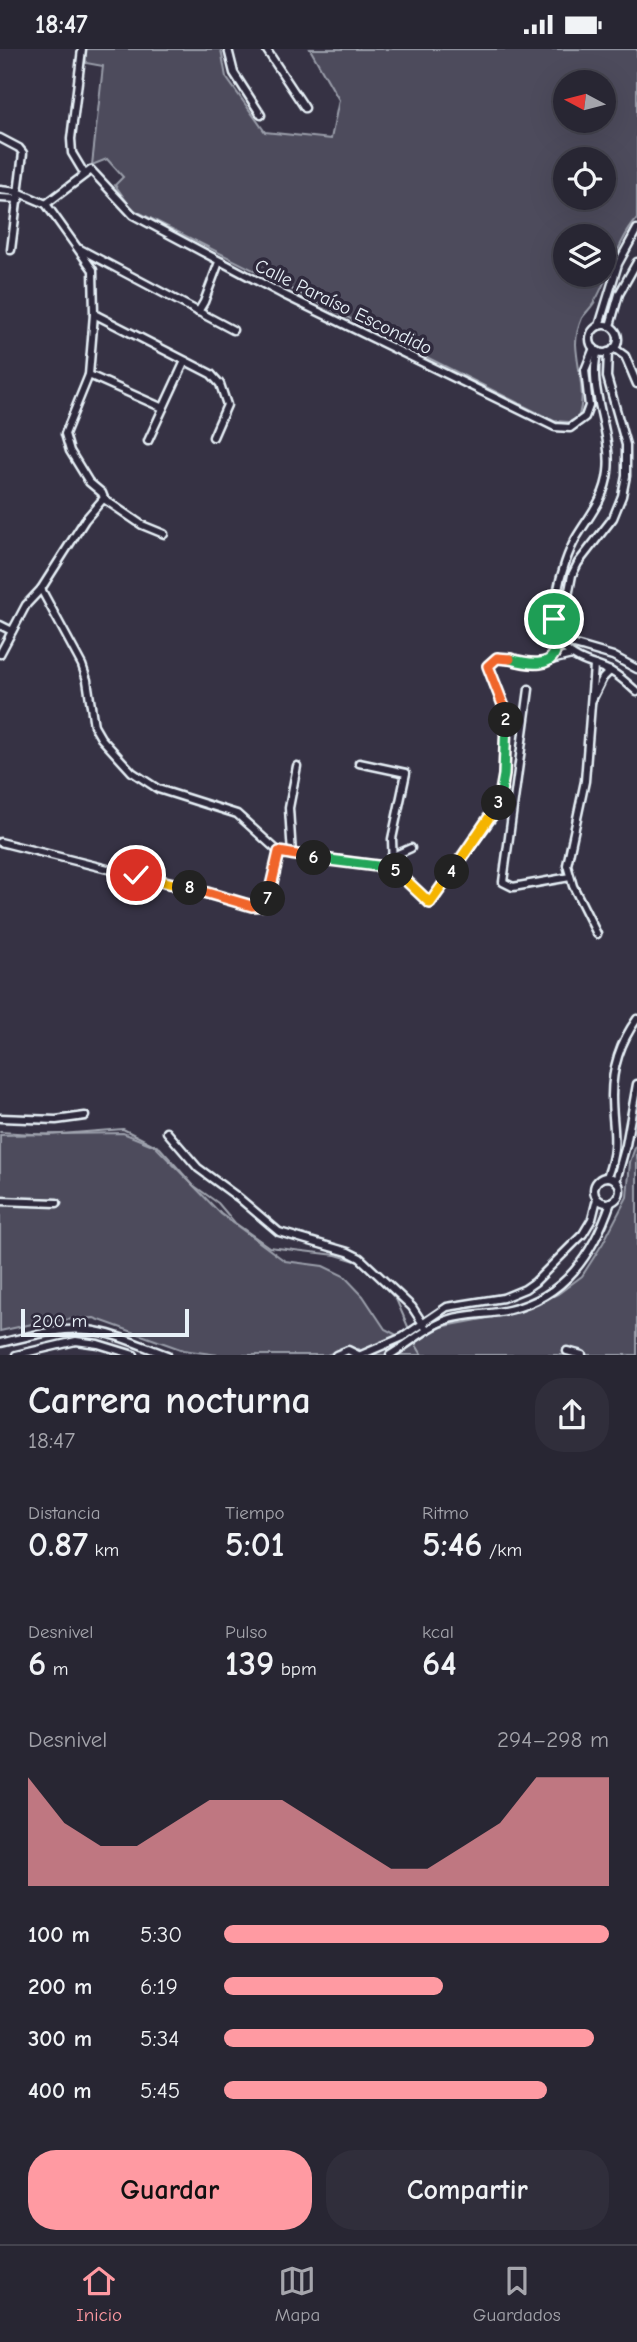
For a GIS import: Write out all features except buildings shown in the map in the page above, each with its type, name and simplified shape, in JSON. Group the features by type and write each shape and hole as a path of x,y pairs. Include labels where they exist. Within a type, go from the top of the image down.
{"street":[{"path":"46,204 83,173 72,153 71,139 82,49"},
{"path":"228,49 234,73 261,115"},
{"path":"266,49 305,107"},
{"path":"0,138 23,153 11,250"},
{"name":"Calle Paraíso Escondido","path":"83,173 92,170 133,215 219,262 555,427 570,428 585,417 589,406 585,370 596,350"},
{"path":"0,190 46,204 78,248 94,276 89,375 65,434 70,451 89,482 102,493 104,499 142,525 164,534"},
{"path":"0,198 18,196"},
{"path":"543,663 554,656 555,608 568,554 600,502 608,478 608,446 595,377 596,350 591,336 599,325 618,264 637,229"},
{"path":"78,248 233,330"},
{"path":"198,313 219,262"},
{"path":"610,325 619,294 637,262"},
{"path":"94,314 211,374 224,393 227,405 213,437"},
{"path":"599,325 610,325"},
{"path":"610,325 618,336 611,350 607,377 626,445 626,476 613,518 578,563 572,575 562,628 575,646 613,656 637,669"},
{"path":"596,350 611,350 625,356 637,384"},
{"path":"148,441 185,361"},
{"path":"89,375 163,408"},
{"path":"0,654 31,599 41,589 85,520 104,499"},
{"path":"41,589 82,665 94,726 132,772 158,789 237,814 279,852 393,868 430,903 494,814 503,791 506,713 488,666 494,659 502,657 528,663 543,663 572,655"},
{"path":"0,625 12,631"},
{"path":"555,634 572,655 610,671 637,692"},
{"path":"594,666 585,781 567,858 570,877 597,934"},
{"path":"589,705 603,678 610,671"},
{"path":"530,689 503,882 513,887 570,877"},
{"path":"359,763 406,773 393,831 393,868"},
{"path":"292,855 289,808 297,766"},
{"path":"0,842 155,879 252,906 264,905 271,894 279,852"},
{"path":"391,856 411,848"},
{"path":"607,1177 616,1140 612,1080 620,1049 637,1019"},
{"path":"390,1355 449,1319 506,1311 539,1300 567,1281 584,1259 601,1230 611,1202 620,1193 616,1181 626,1145 637,1083"},
{"path":"0,1118 56,1120 85,1115"},
{"path":"167,1132 198,1168 279,1232 360,1258 412,1307 427,1330"},
{"path":"336,1355 348,1350 360,1355 403,1337 447,1307 503,1298 530,1285 583,1234 592,1219 597,1199 594,1191 596,1182 607,1177 616,1181"},
{"path":"597,1199 611,1202"},
{"path":"0,1201 57,1203"},
{"path":"530,1285 539,1300"},
{"path":"0,1343 59,1331 89,1330 117,1336 167,1355"},
{"path":"16,1355 76,1341 98,1344 134,1355"},
{"path":"567,1351 582,1355"}],"shaded area":[{"path":"85,49 221,49 226,77 265,132 331,139 339,100 310,49 637,49 637,219 616,255 616,224 553,224 553,287 602,287 582,318 577,338 582,400 578,418 569,422 554,421 132,209 115,185 123,177 107,159 92,165 103,66 86,63"},
{"path":"123,1133 155,1146 221,1214 285,1261 323,1266 344,1276 363,1296 385,1329 414,1344 440,1327 520,1312 558,1294 582,1276 627,1197 630,1162 637,1142 637,1355 363,1355 359,1349 344,1348 327,1355 218,1355 183,1350 94,1318 46,1321 0,1331 0,1135"}],"waterway":[{"path":"0,1132 49,1135 123,1129 160,1148 193,1185 218,1203 235,1223 269,1247 336,1255 362,1263"},
{"path":"373,1275 396,1299 409,1329"},
{"path":"416,1345 422,1355"}],"route":[{"path":"136,875 260,906 264,905 271,894 279,852 393,868 430,903 494,814 503,791 506,713 488,666 497,658 534,664 550,659 556,650 554,619"}]}
